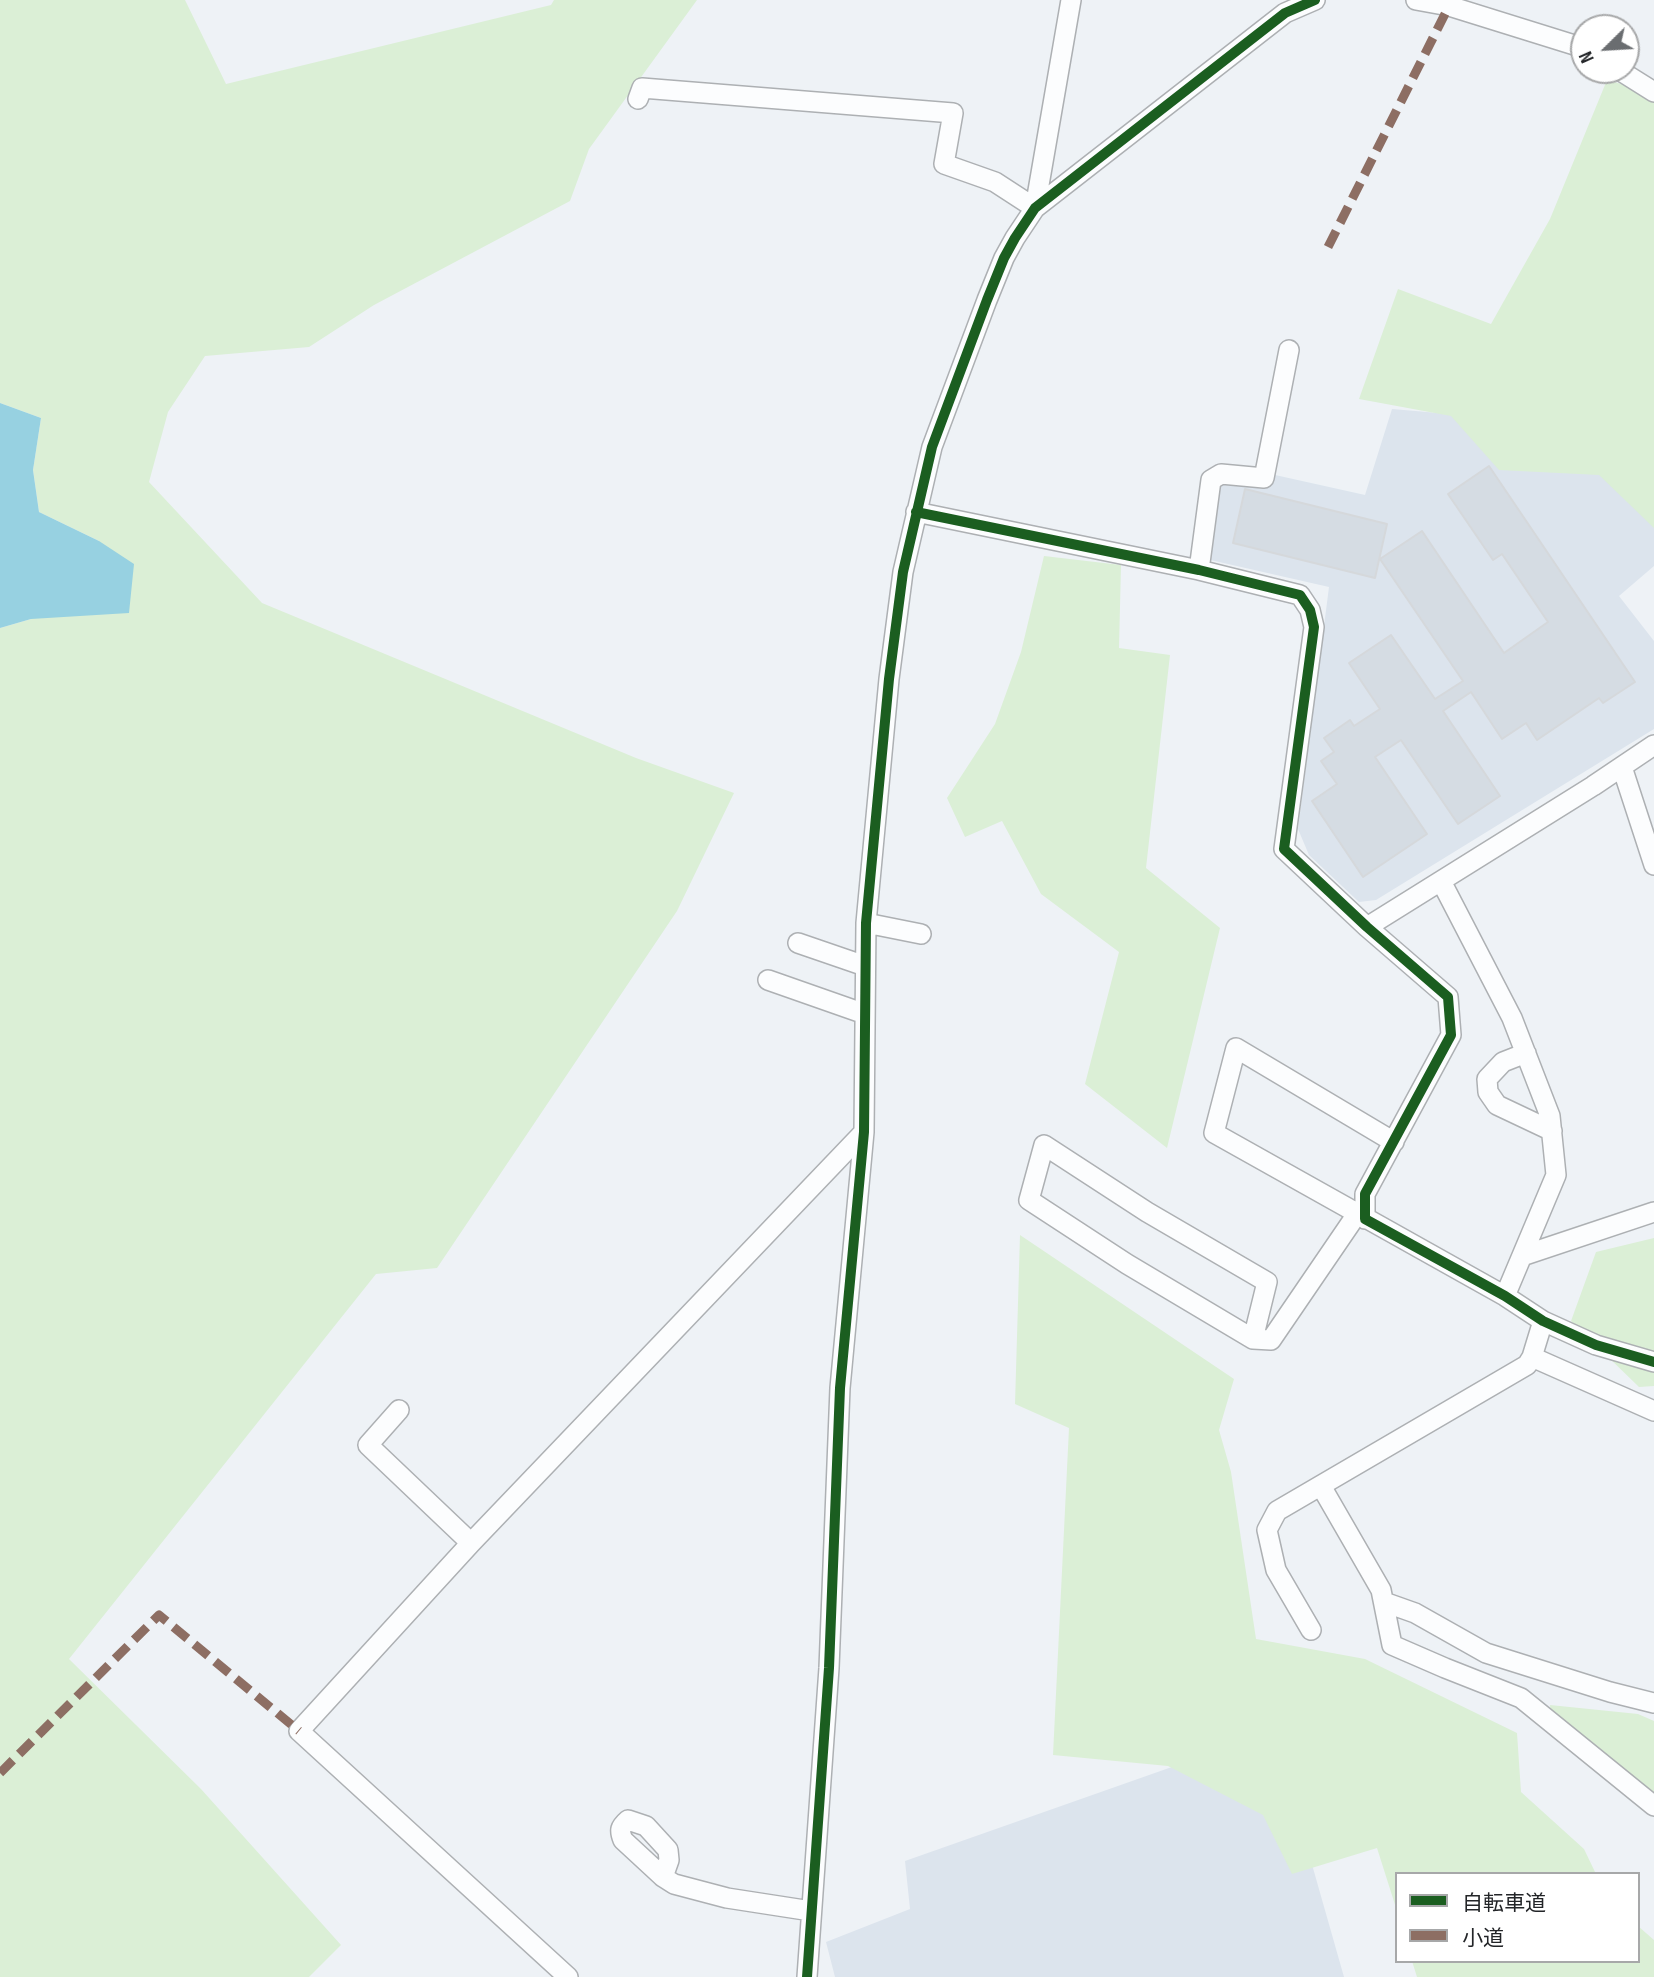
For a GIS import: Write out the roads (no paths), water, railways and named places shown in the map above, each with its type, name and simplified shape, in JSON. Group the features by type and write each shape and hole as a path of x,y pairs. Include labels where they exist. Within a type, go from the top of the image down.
{"street":[{"path":"1035,208 1071,0"},
{"path":"1416,0 1450,6 1570,44"},
{"path":"807,1977 829,1668 840,1388 864,1132 866,923 889,679 903,572 932,447 987,300 1015,238 1035,208 1285,13 1308,1"},
{"path":"638,99 642,88 953,113 944,164 995,182 1035,208"},
{"path":"1199,570 1211,480 1221,474 1264,478 1289,350"},
{"path":"916,512 1199,570 1300,595 1310,610 1314,626 1284,849 1367,928 1448,997 1451,1035 1365,1194 1361,1216 1271,1340 1253,1339 1128,1264 1029,1200 1044,1145 1147,1212 1267,1282 1253,1339"},
{"path":"1367,928 1594,786 1654,745"},
{"path":"1622,767 1654,864"},
{"path":"1441,881 1512,1018 1550,1116 1556,1175 1505,1296"},
{"path":"866,923 921,934"},
{"path":"798,943 865,966"},
{"path":"768,980 865,1014"},
{"path":"1394,1142 1236,1048 1214,1133 1505,1296 1543,1321 1595,1345 1654,1362"},
{"path":"1526,1053 1503,1062 1487,1079 1488,1092 1497,1105 1552,1131"},
{"path":"568,1977 299,1731 471,1543 864,1132"},
{"path":"1522,1256 1654,1212"},
{"path":"1311,1630 1276,1570 1267,1530 1277,1511 1527,1365 1543,1321"},
{"path":"1532,1357 1654,1411"},
{"path":"399,1410 368,1445 471,1543"},
{"path":"1321,1486 1381,1590 1392,1645 1521,1698 1654,1806"},
{"path":"1384,1602 1415,1613 1486,1653 1654,1703"},
{"path":"663,1877 674,1884 727,1898 811,1911"}],"water":[{"path":"0,403 41,418 33,470 39,512 99,541 134,564 129,613 31,619 0,628"}]}
